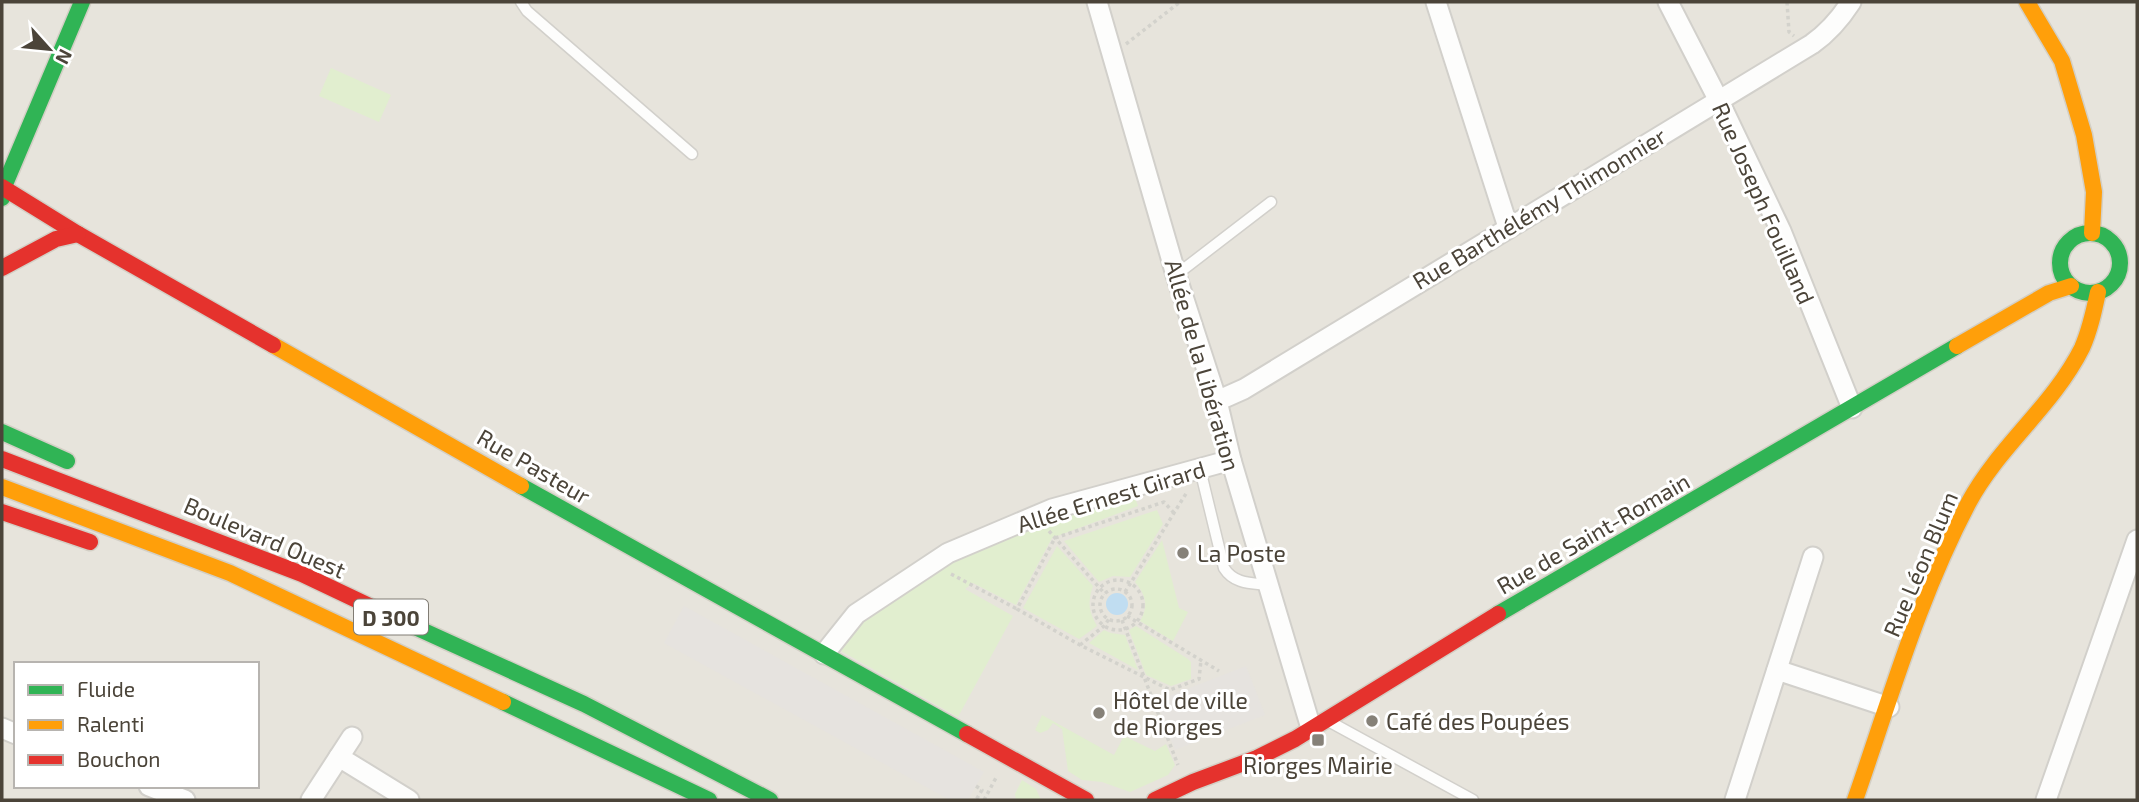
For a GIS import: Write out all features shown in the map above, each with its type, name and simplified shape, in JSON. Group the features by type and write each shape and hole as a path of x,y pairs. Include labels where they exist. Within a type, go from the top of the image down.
{"street":[{"path":"2,191 82,2"},
{"name":"Allée de la Libération","path":"1097,2 1176,275 1217,401 1231,460 1268,585 1318,723"},
{"path":"1436,2 1508,227"},
{"name":"Rue Joseph Fouilland","path":"1668,2 1781,231 1852,408"},
{"name":"Rue Barthélémy Thimonnier","path":"1217,401 1244,389 1806,47 1827,33 1851,2"},
{"path":"2027,2 2062,61 2084,135 2094,192 2092,233"},
{"name":"Rue Pasteur","path":"2,191 590,525 1086,800"},
{"path":"2,268 55,239 78,233"},
{"path":"2092,233 2123,247 2119,273 2107,288 2098,292 2080,291 2067,280 2060,264 2066,245 2073,238 2092,233"},
{"name":"Rue de Saint-Romain","path":"1155,800 1257,758 2067,280"},
{"name":"Rue Léon Blum","path":"1855,800 1920,615 1957,526 1980,484 2050,398 2080,352 2096,314 2098,292"},
{"path":"2,432 79,466"},
{"name":"Boulevard Ouest","path":"2,458 302,574 425,634 584,704 770,800"},
{"name":"Allée Ernest Girard","path":"824,654 856,614 948,553 1052,509 1231,460"},
{"name":"Boulevard Ouest","path":"2,486 230,573 709,800"},
{"path":"2,512 103,546"},
{"path":"2046,800 2137,540"},
{"path":"1735,800 1813,557"},
{"path":"208,582 339,625"},
{"path":"407,606 522,664 584,704"},
{"path":"1777,670 1889,707"},
{"path":"311,800 352,737"},
{"path":"339,757 409,800"},
{"path":"1046,776 1056,800"},
{"path":"154,788 185,800"}],"lane":[{"path":"521,2 692,154"},
{"path":"1176,275 1271,202"},
{"path":"1200,469 1228,575 1235,579 1268,585"},
{"path":"1318,723 1473,800"}],"path":[{"path":"1112,54 1180,2"},
{"path":"1787,2 1789,32 1806,47"},
{"path":"1125,592 1200,469"},
{"path":"1017,609 1055,538 1164,502 1174,513"},
{"path":"1037,516 1105,594"},
{"path":"932,564 1170,691 1199,679 1201,660"},
{"path":"1116,580 1130,583 1139,591 1143,602 1135,623 1115,630 1096,619 1093,604 1100,588 1116,580"},
{"path":"1117,589 1125,592 1132,604 1127,616 1122,620 1109,619 1101,609 1105,594 1117,589"},
{"path":"1127,616 1219,671"},
{"path":"1080,645 1109,619"},
{"path":"1122,620 1179,766 1170,776 1174,791"},
{"path":"976,786 982,790 976,800"}],"shaded area":[{"path":"2,2 2137,2 2137,800 2,800"},
{"path":"684,606 984,772 968,800 950,800 664,643"},
{"path":"1246,666 1265,715 1175,750 1156,701"}],"green space":[{"path":"331,68 391,95 379,122 319,96"},
{"path":"1132,490 1138,506 1052,538 1016,605 973,583 965,589 1013,616 958,717 841,651 863,620 950,557 1036,520"},
{"path":"1157,510 1163,524 1130,577 1113,576 1099,582 1064,541"},
{"path":"1162,540 1179,608 1188,612 1173,641 1140,621 1145,611 1145,601 1135,582"},
{"path":"1057,546 1093,586 1090,607 1097,626 1079,639 1023,608"},
{"path":"1136,626 1188,659 1191,662 1191,679 1171,686 1146,675 1129,630"},
{"path":"1104,630 1125,635 1138,670 1089,643"},
{"path":"1042,715 1114,755 1124,736 1155,751 1166,744 1175,765 1168,775 1130,792 1102,782 1082,780 1068,771 1062,729 1053,723 1048,730 1040,733 1035,730"},
{"path":"1022,780 1036,789 1041,800 1016,800 1015,794"}],"water":[{"path":"1117,593 1125,596 1128,604 1125,612 1117,615 1109,612 1106,604 1109,596"}],"traffic: fast":[{"path":"2,198 3,189 82,2"},
{"path":"2090,233 2107,238 2115,246 2120,263 2115,280 2107,288 2090,293 2073,288 2065,280 2060,263 2065,246 2073,238 2090,233"},
{"path":"1498,614 1957,346"},
{"path":"2,432 67,461"},
{"path":"521,486 967,734"},
{"path":"382,612 584,704 770,800"},
{"path":"503,702 709,800"}],"traffic: slow":[{"path":"2027,2 2062,61 2084,135 2094,192 2092,233"},
{"path":"1957,346 2049,293 2071,286"},
{"path":"1855,800 1906,649 1951,538 1969,502 1995,462 2070,369 2085,341 2098,292"},
{"path":"273,345 521,486"},
{"path":"2,487 230,573 503,702"}],"traffic: jam":[{"path":"2,187 78,234 273,345"},
{"path":"2,268 56,239 78,234"},
{"path":"2,459 302,574 382,612"},
{"path":"2,512 90,542"},
{"path":"1155,800 1193,782 1257,758 1295,739 1498,614"},
{"path":"967,734 1086,800"}],"place":[{"name":"La Poste","path":"1183,553"},
{"name":"Hôtel de ville de Riorges","path":"1099,713"},
{"name":"Café des Poupées","path":"1372,721"},
{"name":"Riorges Mairie","path":"1318,740"}]}
